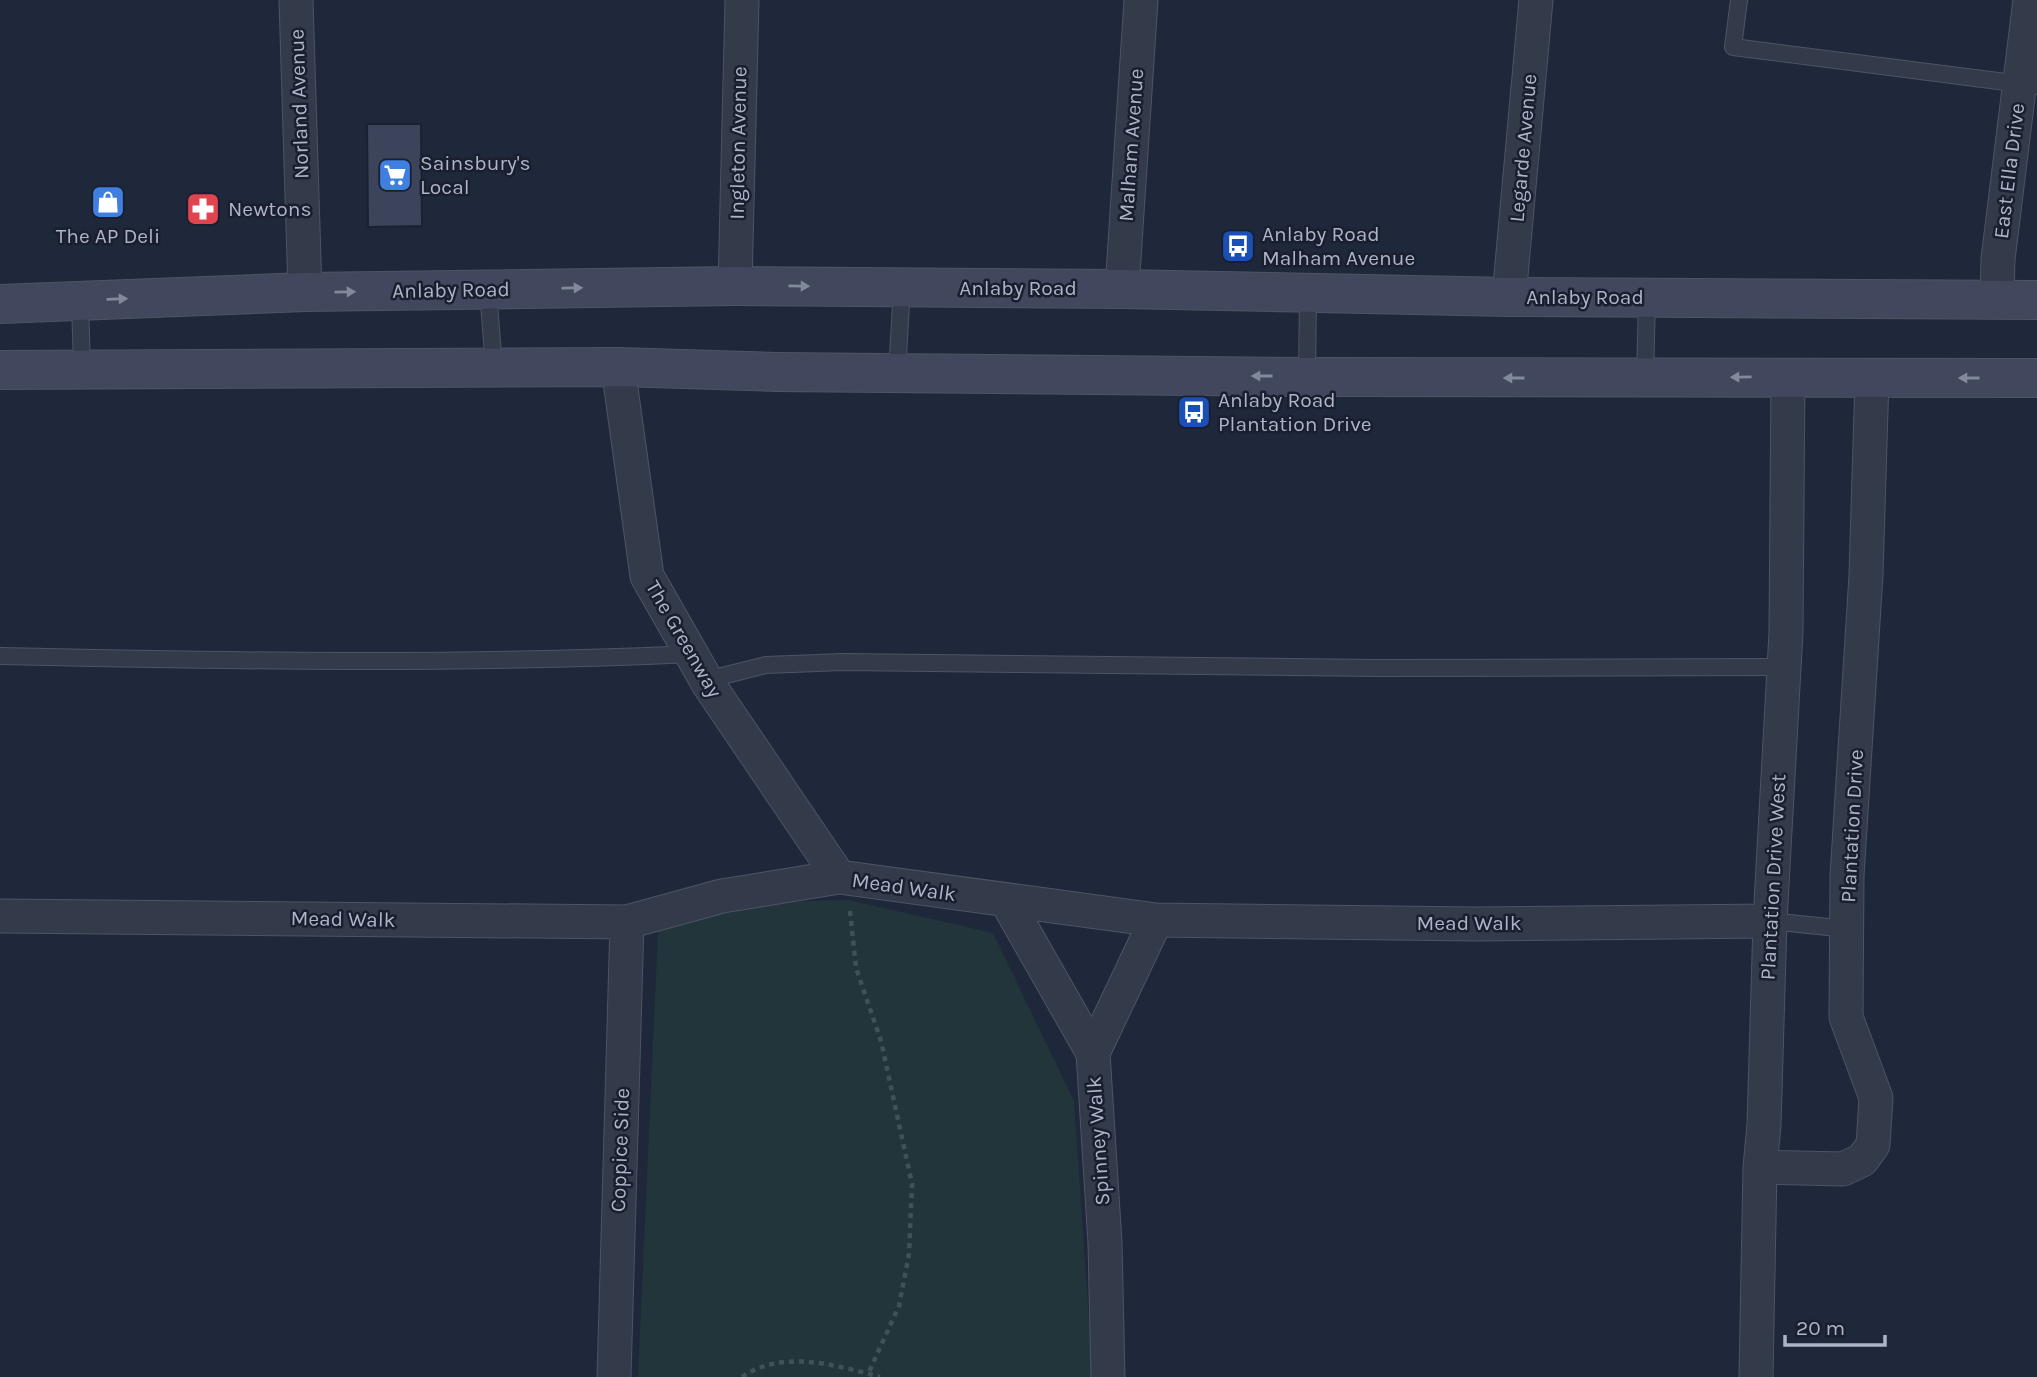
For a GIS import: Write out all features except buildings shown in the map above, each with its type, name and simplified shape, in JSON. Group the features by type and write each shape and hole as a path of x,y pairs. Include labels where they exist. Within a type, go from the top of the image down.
{"main road":[{"name":"Anlaby Road","path":"0,304 305,292 734,286 1122,289 1509,297 2037,300"},
{"path":"0,370 618,368 1307,377 2037,378"}],"street":[{"name":"Norland Avenue","path":"296,0 305,292"},
{"name":"Ingleton Avenue","path":"734,286 742,0"},
{"name":"Malham Avenue","path":"1122,289 1141,0"},
{"name":"Legarde Avenue","path":"1509,297 1536,0"},
{"name":"East Ella Drive","path":"1997,300 1998,260 2028,85 2029,0"},
{"name":"The Greenway","path":"618,368 647,576 699,667 844,889"},
{"name":"Plantation Drive West","path":"1756,1377 1760,1167 1764,1125 1770,921 1785,667 1788,376"},
{"name":"Plantation Drive","path":"1760,1167 1843,1169 1862,1160 1873,1145 1876,1098 1846,1017 1848,862 1866,575 1872,379"},
{"name":"Mead Walk","path":"0,916 627,922 722,896 844,889 1007,902 1156,920 1462,924 1770,921"},
{"path":"1007,902 1093,1053"},
{"name":"Spinney Walk","path":"1108,1377 1105,1242 1093,1053 1156,920"},
{"name":"Coppice Side","path":"614,1377 627,922"}],"lane":[{"path":"1739,0 1733,47 2028,85"},
{"path":"897,373 902,287"},
{"path":"488,290 494,368"},
{"path":"1307,293 1307,377"},
{"path":"1645,379 1647,298"},
{"path":"80,301 82,369"},
{"path":"0,656 303,660 602,658 699,667 842,662 1377,668 1677,665 1785,667"},
{"path":"1770,921 1847,929"}],"path":[{"path":"844,889 856,968 881,1041 912,1184 909,1254 898,1306 868,1374"},
{"path":"741,1377 782,1361 815,1362 880,1377"}],"shaded area":[{"path":"849,900 993,933 1074,1101 1093,1377 638,1377 658,931 726,908"}],"place":[{"name":"Sainsbury's Local","path":"395,175"},
{"name":"The AP Deli","path":"108,202"},
{"name":"Newtons","path":"203,209"},
{"name":"Anlaby Road Malham Avenue","path":"1238,246"},
{"name":"Anlaby Road Plantation Drive","path":"1194,412"}]}
